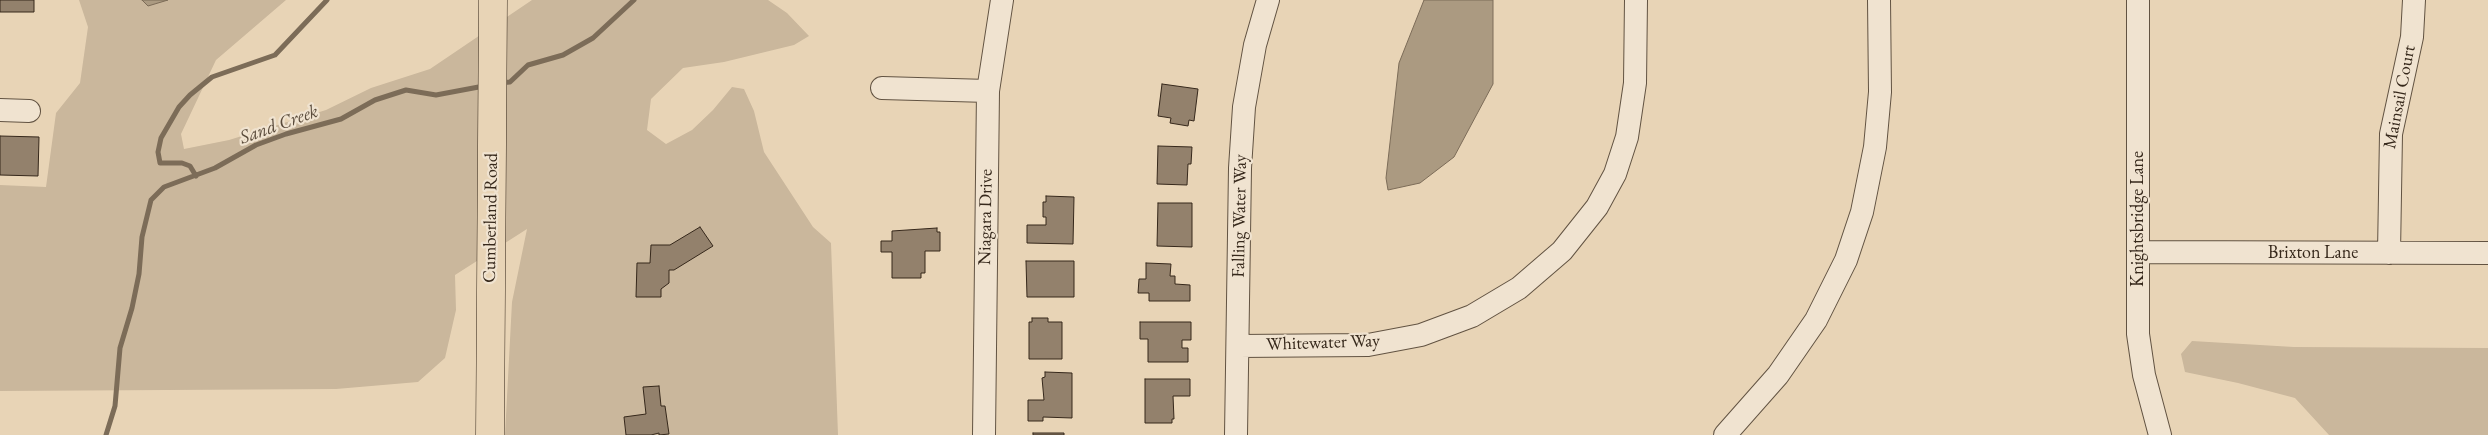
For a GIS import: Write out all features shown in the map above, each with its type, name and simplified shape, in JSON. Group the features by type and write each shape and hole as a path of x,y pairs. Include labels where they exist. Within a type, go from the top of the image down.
{"main road":[{"name":"Cumberland Road","path":"490,435 493,0"}],"street":[{"name":"Niagara Drive","path":"984,435 988,91 1002,0"},
{"name":"Falling Water Way","path":"1236,435 1240,168 1244,107 1255,45 1268,0"},
{"name":"Whitewater Way","path":"1238,346 1368,345 1421,335 1472,316 1519,288 1562,251 1598,207 1615,174 1627,137 1635,83 1636,0"},
{"path":"1725,435 1778,375 1816,320 1846,260 1862,212 1874,147 1880,92 1879,0"},
{"name":"Knightsbridge Lane","path":"2138,0 2139,347 2144,375 2160,435"},
{"name":"Mainsail Court","path":"2390,253 2389,158 2391,134 2412,37 2414,0"},
{"path":"882,88 988,91"},
{"path":"0,110 29,111"},
{"name":"Brixton Lane","path":"2138,252 2488,253"}],"shaded area":[{"path":"79,0 286,0 216,60 181,134 184,149 229,140 326,110 371,88 430,69 532,0 768,0 787,13 809,36 794,45 724,62 683,68 651,99 647,130 666,144 692,130 713,110 732,87 744,89 754,111 764,152 813,227 831,243 838,435 505,435 512,302 527,229 455,275 456,310 445,358 418,382 336,389 0,391 0,185 46,187 56,113 80,83 88,27"},
{"path":"142,0 168,0 148,6"},
{"path":"1424,0 1493,0 1493,84 1454,157 1420,183 1388,190 1386,178 1399,63"},
{"path":"2192,341 2294,347 2488,348 2488,435 2329,435 2295,398 2185,372 2181,354"}],"building":[{"path":"0,0 34,0 34,12 0,12"},
{"path":"1162,84 1198,89 1194,121 1189,120 1188,126 1170,123 1171,118 1158,116"},
{"path":"0,136 39,137 38,176 0,175"},
{"path":"1158,146 1192,147 1191,164 1188,164 1187,185 1157,184"},
{"path":"1046,196 1074,197 1073,244 1027,243 1027,225 1046,225 1046,217 1043,217 1043,202 1046,202"},
{"path":"1158,203 1192,203 1192,247 1157,246"},
{"path":"700,227 713,246 674,270 669,270 669,283 661,289 661,297 636,297 637,263 650,263 651,245 670,245"},
{"path":"937,228 937,232 940,232 940,251 925,251 925,273 921,273 921,278 892,278 892,252 881,252 881,241 892,241 892,231"},
{"path":"1026,261 1074,261 1074,297 1027,297"},
{"path":"1146,263 1171,264 1170,276 1175,276 1175,284 1190,285 1190,301 1149,301 1149,293 1138,293 1139,279 1146,279"},
{"path":"1032,318 1048,318 1048,322 1062,322 1062,359 1029,359 1029,322 1032,322"},
{"path":"1140,322 1191,322 1191,340 1182,340 1182,348 1188,348 1188,362 1148,362 1148,339 1140,339"},
{"path":"1045,372 1072,373 1072,418 1043,417 1043,421 1028,421 1028,400 1044,400 1042,378 1045,377"},
{"path":"1145,379 1190,379 1190,396 1173,396 1174,419 1172,419 1172,423 1145,423"},
{"path":"659,386 661,406 665,406 669,434 626,435 624,417 646,414 643,387"},
{"path":"1033,433 1064,433 1064,435 1033,435"}],"waterway":[{"path":"196,176 190,166 182,163 160,163 158,152 161,138 179,107 212,77 275,55 327,0"},
{"name":"Sand Creek","path":"499,83 510,82 528,65 563,55 593,38 634,0"},
{"name":"Sand Creek","path":"106,435 115,406 120,348 132,308 139,274 142,237 151,200 164,187 215,168 256,145 286,134 341,119 375,100 406,90 436,95 484,86"}]}
